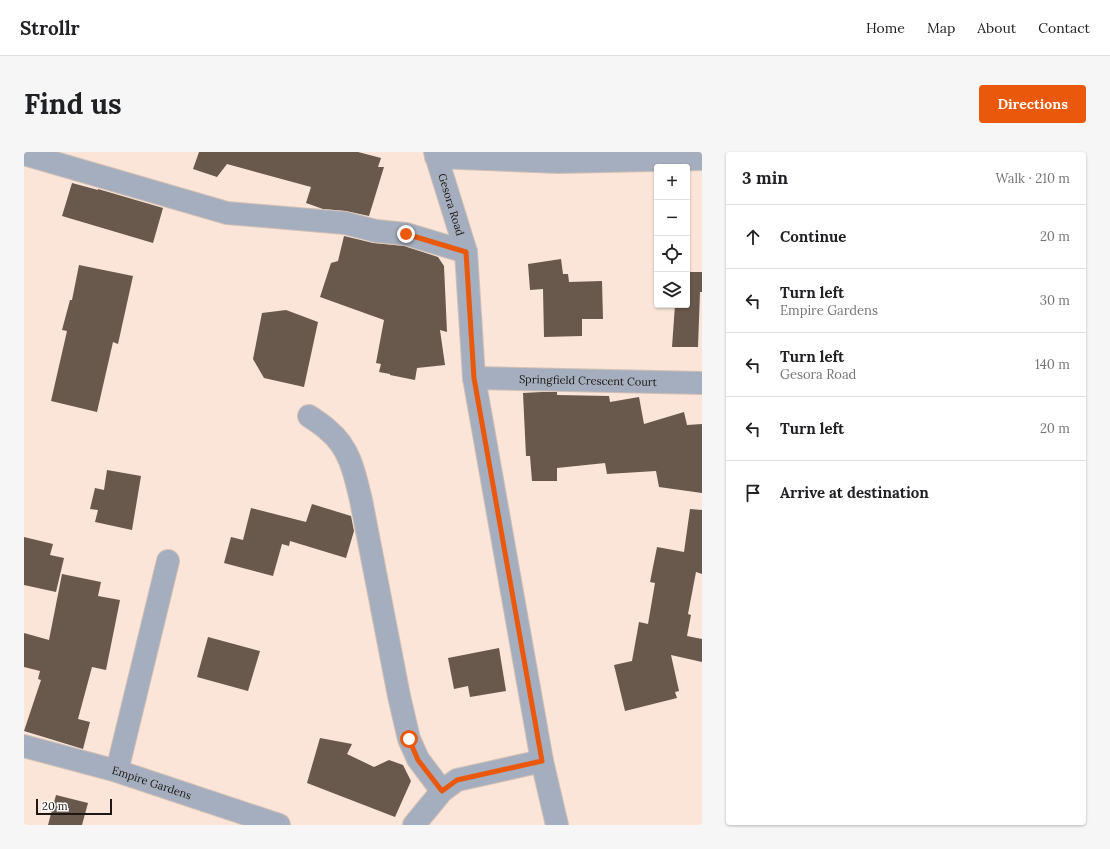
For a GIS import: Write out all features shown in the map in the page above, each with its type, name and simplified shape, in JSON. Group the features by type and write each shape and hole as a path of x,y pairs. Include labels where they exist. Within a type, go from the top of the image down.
{"street":[{"path":"24,154 227,213 345,223 376,232 406,234 466,252"},
{"path":"435,154 558,162 702,159"},
{"name":"Gesora Road","path":"435,154 466,252 474,378 542,761 557,825"},
{"name":"Springfield Crescent Court","path":"474,378 702,383"},
{"path":"309,416 330,431 344,448 354,468 399,696 409,739 418,760 442,791"},
{"path":"117,771 168,561"},
{"name":"Empire Gardens","path":"24,746 117,771 279,825"},
{"path":"414,825 442,791 457,780 542,761"}],"building":[{"path":"199,152 358,152 381,158 378,167 384,167 369,216 346,211 323,209 306,203 311,187 227,164 217,177 193,169"},
{"path":"72,183 163,208 153,243 62,216"},
{"path":"344,236 373,243 404,246 438,257 444,266 447,332 440,330 445,365 417,368 415,380 379,372 381,364 376,363 384,320 320,297 331,263 338,261"},
{"path":"561,259 563,274 568,274 569,282 602,281 603,319 582,319 582,336 544,337 543,289 530,290 528,264"},
{"path":"79,265 133,276 118,344 113,342 97,412 51,401 67,331 62,330 70,300 72,300"},
{"path":"690,272 702,272 698,347 672,347 675,308 690,308"},
{"path":"286,310 318,322 304,387 264,378 253,359 262,313"},
{"path":"557,392 557,395 609,396 610,402 639,397 644,424 684,412 687,425 702,424 702,493 659,487 656,471 607,474 605,463 557,468 557,481 532,481 530,456 526,456 523,393"},
{"path":"107,470 141,476 132,530 95,522 98,510 90,509 95,488 104,490"},
{"path":"312,504 351,516 354,531 346,558 290,541 289,546 282,544 273,576 224,563 231,537 243,540 251,508 306,522"},
{"path":"690,509 702,510 702,574 696,572 688,614 691,615 687,636 702,639 702,662 671,655 679,691 675,692 677,698 625,711 614,665 632,661 639,622 648,624 655,583 650,582 657,547 684,552"},
{"path":"24,537 53,544 50,555 64,558 56,592 24,585"},
{"path":"62,574 101,582 98,596 120,600 106,670 92,667 78,719 90,722 83,749 24,731 41,680 38,679 40,671 24,667 24,633 49,640"},
{"path":"208,637 260,651 248,691 197,677"},
{"path":"499,648 506,691 470,697 468,686 454,689 448,658"},
{"path":"320,738 352,744 347,754 374,767 389,760 403,765 411,781 395,817 307,783"},
{"path":"56,795 88,803 82,825 48,825"}],"route":[{"path":"406,234 466,252 474,378 542,761 457,780 442,791 418,760 409,739"}]}
